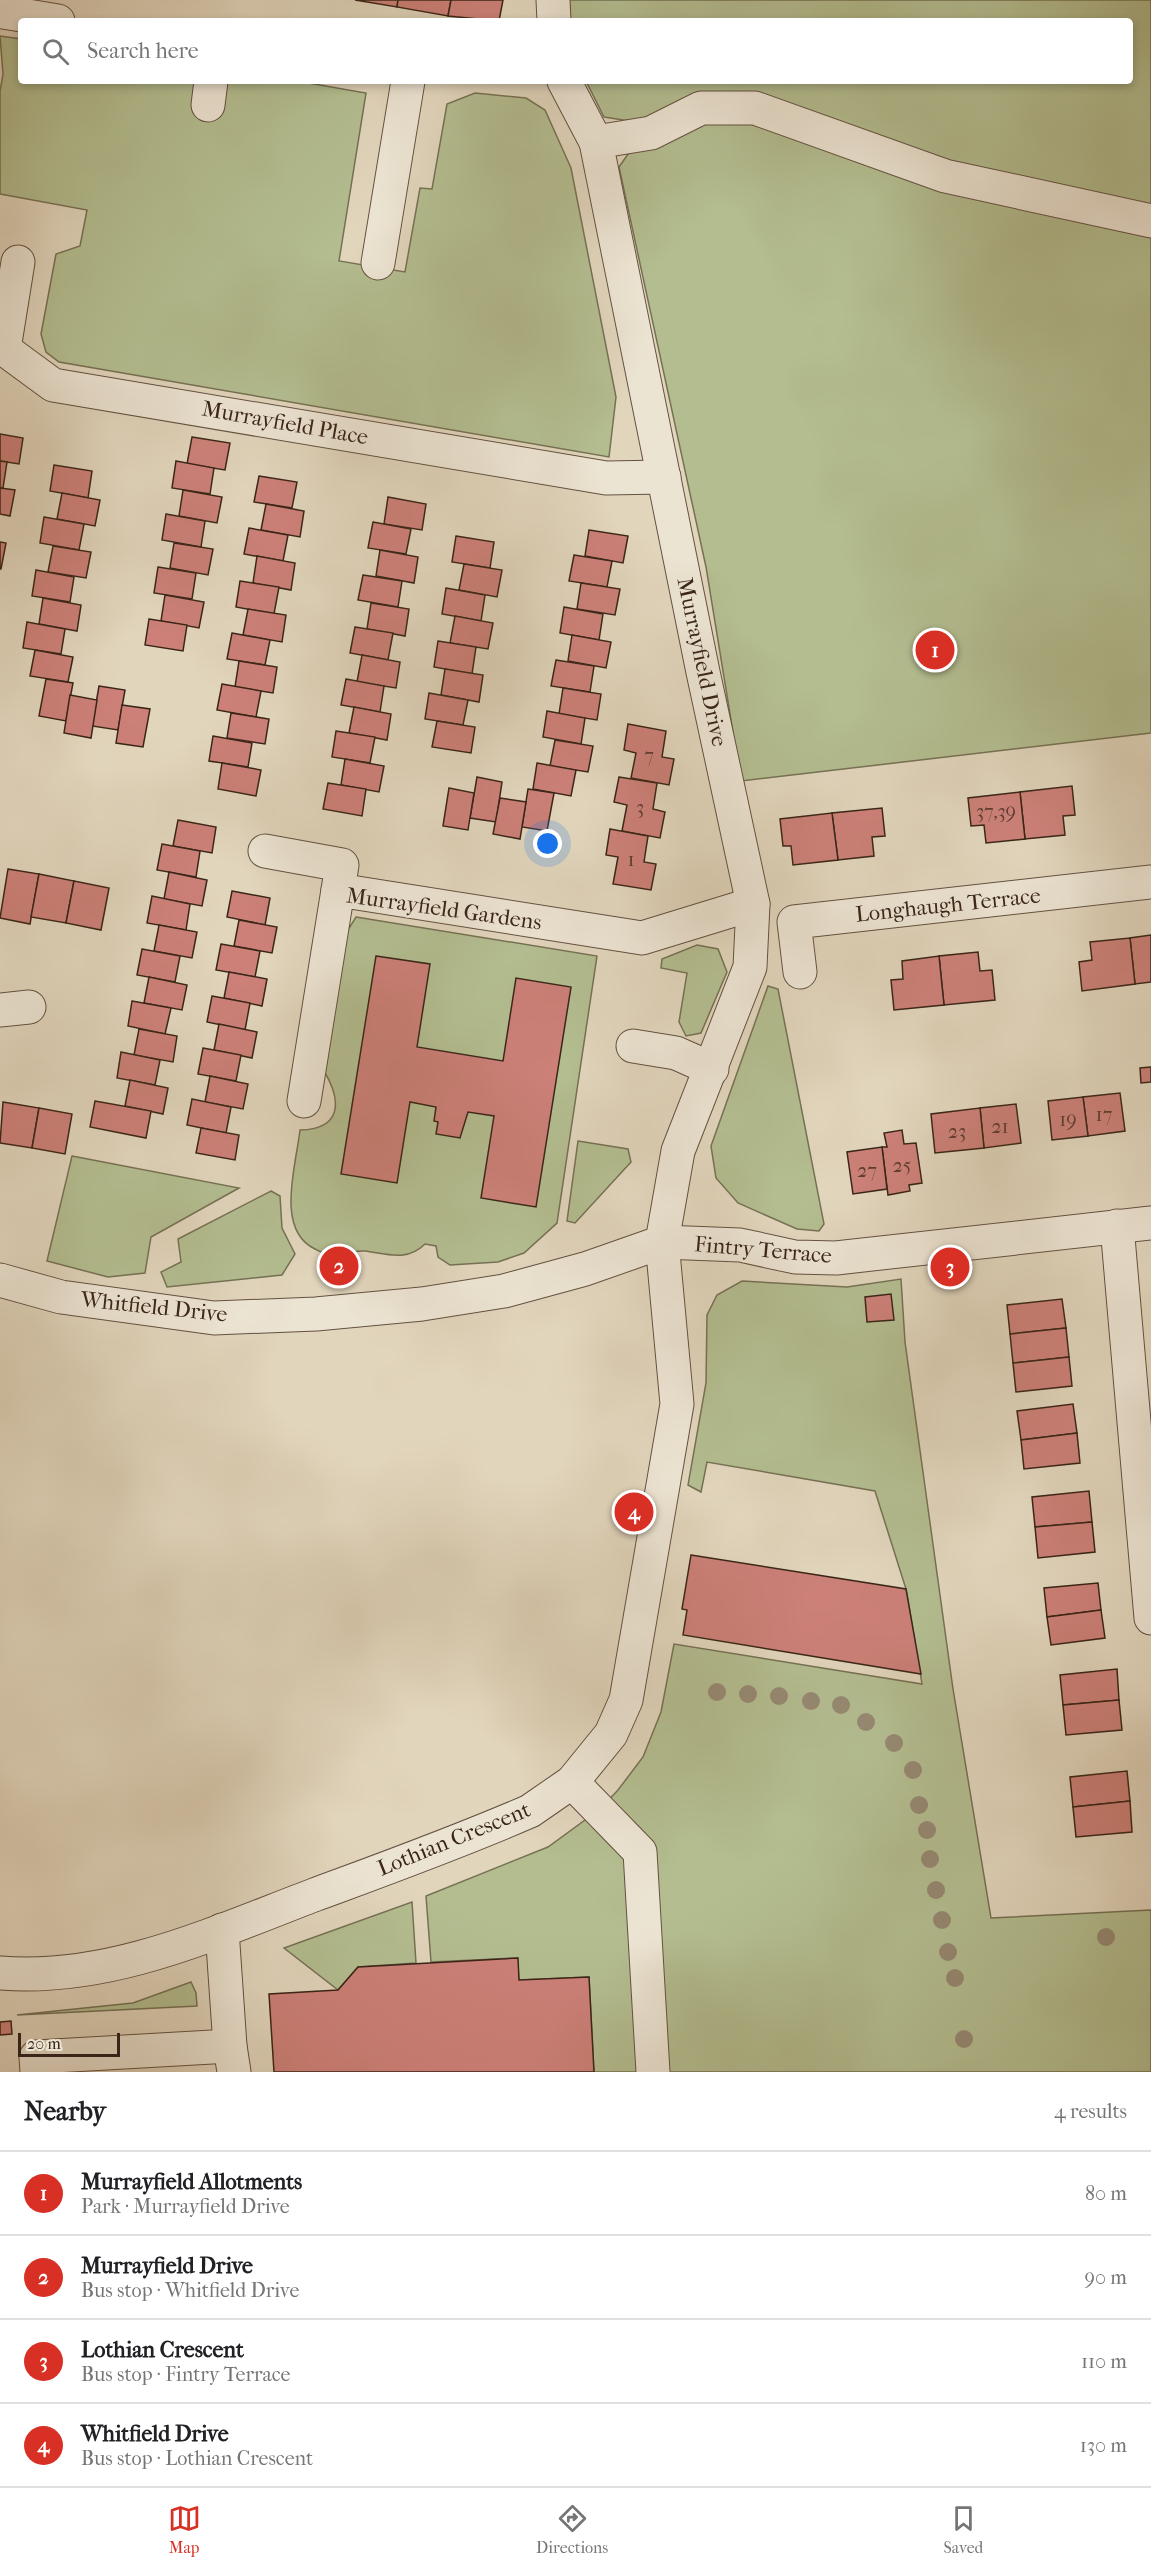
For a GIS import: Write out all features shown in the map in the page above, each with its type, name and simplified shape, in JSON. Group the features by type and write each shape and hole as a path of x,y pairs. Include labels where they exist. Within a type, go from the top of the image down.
{"street":[{"path":"553,0 554,18"},
{"path":"3,12 40,18"},
{"path":"378,263 408,84"},
{"name":"Murrayfield Drive","path":"566,84 596,142 703,672 753,904 750,967 678,1151 662,1242"},
{"path":"596,142 651,133 701,108 755,108 945,176 1151,221"},
{"name":"Murrayfield Place","path":"18,262 4,349 53,385 606,478 664,477"},
{"path":"265,851 342,865 338,890"},
{"name":"Longhaugh Terrace","path":"800,972 794,922 1151,882"},
{"name":"Murrayfield Gardens","path":"304,1101 338,890 642,938 753,904"},
{"path":"633,1046 676,1053 712,1069"},
{"name":"Fintry Terrace","path":"662,1242 740,1245 795,1257 836,1258 1151,1223"},
{"path":"1117,1226 1151,1618"},
{"name":"Whitfield Drive","path":"0,1280 61,1297 214,1318 316,1314 422,1304 504,1292 585,1269 662,1242"},
{"name":"Lothian Crescent","path":"0,1973 71,1972 121,1964 483,1832 530,1811 572,1782 612,1734 626,1700 677,1404 662,1242"},
{"path":"572,1782 640,1852 652,2072"},
{"path":"37,2072 36,2057 224,2055 211,1933"}],"green space":[{"path":"568,0 1151,0 1151,733 741,781 706,567 619,167 649,124 604,117 588,84 1133,84 1133,18 566,18 570,8"},
{"path":"0,36 18,39 18,84 198,84 221,114 227,84 314,84 366,93 339,261 405,272 420,188 432,189 447,104 475,93 526,98 545,110 571,168 616,397 609,457 59,362 46,352 41,334 56,254 80,246 87,210 0,194 0,91 3,74"},
{"path":"356,917 597,956 557,1223 524,1253 498,1262 450,1265 438,1257 436,1246 425,1244 418,1250 404,1255 365,1251 326,1254 303,1240 295,1227 291,1196 300,1130 324,1125 331,1119 334,1111 334,1093 324,1071 346,933"},
{"path":"697,945 718,949 727,972 701,1033 686,1036 679,1022 687,973 661,968 662,959"},
{"path":"768,986 778,989 824,1224 819,1231 797,1229 738,1203 716,1178 711,1146"},
{"path":"578,1141 628,1149 631,1162 575,1223 567,1221"},
{"path":"72,1156 239,1188 151,1237 145,1273 108,1277 47,1261"},
{"path":"271,1191 280,1196 282,1228 295,1254 282,1275 167,1287 161,1272 181,1262 178,1239"},
{"path":"901,1279 905,1342 953,1689 991,1918 1151,1910 1151,2072 594,2072 589,1977 519,1980 517,1958 431,1962 426,1896 548,1847 600,1809 643,1757 661,1712 674,1644 922,1684 906,1589 875,1491 707,1462 701,1492 688,1485 706,1383 707,1315 717,1295 742,1281 847,1287"},
{"path":"412,1902 416,1963 358,1967 338,1990 284,1948"},
{"path":"191,1982 196,1993 197,2006 17,2015 133,2003"}],"building":[{"path":"355,0 398,0 397,7"},
{"path":"398,0 451,0 448,16 397,7"},
{"path":"451,0 503,0 500,18 448,16"},
{"path":"0,434 23,438 19,464 0,461"},
{"path":"192,437 230,443 225,470 187,464"},
{"path":"0,461 7,462 3,488 0,488"},
{"path":"176,461 214,468 210,494 172,488"},
{"path":"54,465 92,471 88,498 50,491"},
{"path":"259,476 297,482 292,508 254,502"},
{"path":"0,488 15,490 10,516 0,514"},
{"path":"183,490 222,497 217,523 179,516"},
{"path":"62,493 100,500 95,526 57,519"},
{"path":"388,497 426,504 422,530 384,524"},
{"path":"266,504 304,511 300,537 261,530"},
{"path":"166,514 205,521 201,547 162,540"},
{"path":"44,517 84,524 79,550 40,543"},
{"path":"373,522 411,529 406,554 368,548"},
{"path":"249,528 288,535 283,561 244,554"},
{"path":"589,530 628,536 623,563 585,556"},
{"path":"456,536 494,542 490,568 452,562"},
{"path":"0,542 6,543 1,569 0,569"},
{"path":"174,543 213,549 208,575 170,568"},
{"path":"53,546 91,552 86,578 48,572"},
{"path":"380,550 418,557 414,583 376,576"},
{"path":"574,555 612,561 607,587 569,581"},
{"path":"257,556 295,563 291,590 253,583"},
{"path":"464,564 502,570 497,597 459,590"},
{"path":"158,567 196,573 192,599 154,593"},
{"path":"36,570 74,577 70,602 32,596"},
{"path":"363,575 402,581 398,607 358,600"},
{"path":"240,581 279,587 274,614 236,607"},
{"path":"581,583 620,589 615,615 577,609"},
{"path":"446,588 485,595 481,621 442,614"},
{"path":"165,595 204,602 199,628 161,621"},
{"path":"43,598 81,605 77,631 39,624"},
{"path":"371,603 409,609 405,636 367,629"},
{"path":"564,607 603,614 599,640 560,633"},
{"path":"248,609 286,615 282,642 243,635"},
{"path":"455,616 493,623 488,649 450,643"},
{"path":"149,619 187,625 183,651 145,645"},
{"path":"27,622 65,629 61,654 23,648"},
{"path":"355,627 393,633 388,660 350,653"},
{"path":"232,633 270,640 265,665 227,659"},
{"path":"572,635 611,642 606,668 568,661"},
{"path":"438,641 476,647 472,674 434,667"},
{"path":"35,650 73,657 68,682 30,676"},
{"path":"362,655 400,662 396,688 357,682"},
{"path":"556,660 594,666 590,692 551,686"},
{"path":"239,661 277,667 273,693 235,687"},
{"path":"445,669 483,675 479,702 441,695"},
{"path":"46,679 73,683 66,721 39,716"},
{"path":"346,679 384,686 380,712 341,705"},
{"path":"222,684 261,691 256,717 217,710"},
{"path":"99,686 125,690 118,730 92,726"},
{"path":"563,688 601,694 597,720 559,714"},
{"path":"429,693 468,700 463,725 425,719"},
{"path":"70,695 97,700 91,738 64,733"},
{"path":"122,705 150,709 143,747 116,743"},
{"path":"354,707 391,714 387,740 349,733"},
{"path":"547,711 585,718 581,744 543,737"},
{"path":"231,713 269,719 265,744 227,738"},
{"path":"437,721 475,727 471,753 432,747"},
{"path":"628,724 666,731 662,757 674,759 669,785 631,778 636,753 624,750"},
{"path":"336,731 375,737 370,763 332,757"},
{"path":"213,736 252,743 248,767 209,761"},
{"path":"555,740 593,746 588,772 550,766"},
{"path":"345,759 384,766 379,792 341,785"},
{"path":"222,763 261,770 256,796 218,789"},
{"path":"537,763 576,770 571,796 533,789"},
{"path":"477,777 502,782 496,822 470,818"},
{"path":"619,777 657,783 653,809 665,812 660,838 622,831 627,805 614,802"},
{"path":"328,783 366,789 362,816 323,809"},
{"path":"1072,786 1075,815 1063,816 1065,835 1025,839 1020,792"},
{"path":"449,788 474,793 468,830 443,826"},
{"path":"528,789 554,793 547,831 522,827"},
{"path":"1020,792 1025,839 986,843 984,825 971,826 968,798"},
{"path":"500,798 526,802 520,839 493,834"},
{"path":"882,808 885,836 872,837 874,856 838,860 832,813"},
{"path":"832,813 838,860 793,865 791,846 783,846 780,819"},
{"path":"178,820 216,827 212,853 173,846"},
{"path":"610,829 648,836 644,862 656,864 651,890 613,884 618,857 606,855"},
{"path":"162,844 200,851 196,877 157,870"},
{"path":"8,869 39,874 30,924 0,918"},
{"path":"169,872 207,880 202,906 164,899"},
{"path":"39,874 74,881 66,923 31,917"},
{"path":"74,881 109,888 101,930 66,923"},
{"path":"232,891 270,898 265,925 227,917"},
{"path":"152,896 190,904 186,930 147,923"},
{"path":"239,920 277,927 272,953 234,946"},
{"path":"159,925 197,932 192,958 154,951"},
{"path":"1151,935 1151,982 1135,984 1130,938"},
{"path":"1130,938 1135,984 1082,991 1079,962 1092,960 1090,942"},
{"path":"221,944 260,951 255,977 216,970"},
{"path":"142,949 180,956 175,982 137,975"},
{"path":"978,952 980,971 992,970 995,1000 944,1005 939,956"},
{"path":"376,956 430,964 417,1047 503,1061 516,978 571,987 536,1207 481,1198 494,1116 468,1112 460,1138 436,1134 438,1122 434,1121 436,1107 410,1102 397,1183 341,1174"},
{"path":"939,956 944,1005 894,1010 891,980 903,979 902,961"},
{"path":"229,972 267,979 262,1006 224,998"},
{"path":"149,977 187,985 182,1010 144,1003"},
{"path":"212,996 250,1003 245,1030 207,1022"},
{"path":"132,1001 171,1008 165,1034 128,1026"},
{"path":"219,1024 257,1032 252,1058 214,1050"},
{"path":"139,1029 177,1036 173,1062 134,1055"},
{"path":"203,1048 241,1055 236,1081 198,1074"},
{"path":"121,1052 160,1060 155,1085 117,1078"},
{"path":"1151,1067 1151,1082 1141,1083 1140,1068"},
{"path":"210,1076 248,1084 243,1109 205,1102"},
{"path":"130,1080 168,1088 163,1114 125,1106"},
{"path":"1120,1093 1125,1131 1088,1136 1083,1097"},
{"path":"1083,1097 1088,1136 1052,1140 1048,1101"},
{"path":"192,1099 231,1107 226,1133 187,1125"},
{"path":"95,1101 151,1111 146,1138 90,1127"},
{"path":"3,1102 39,1108 32,1148 0,1143"},
{"path":"1016,1104 1021,1143 984,1148 980,1108"},
{"path":"39,1108 72,1114 65,1154 32,1148"},
{"path":"980,1108 984,1148 935,1153 931,1114"},
{"path":"201,1128 239,1135 235,1160 196,1153"},
{"path":"902,1130 904,1144 916,1143 922,1183 909,1185 910,1191 888,1195 882,1147 887,1147 884,1133"},
{"path":"882,1147 887,1189 853,1194 847,1152"},
{"path":"891,1294 894,1320 867,1322 865,1297"},
{"path":"1062,1299 1066,1328 1010,1334 1007,1305"},
{"path":"1066,1328 1069,1357 1013,1363 1010,1334"},
{"path":"1069,1357 1072,1386 1016,1392 1013,1363"},
{"path":"1073,1404 1077,1433 1021,1440 1017,1411"},
{"path":"1077,1433 1080,1463 1024,1469 1021,1440"},
{"path":"1089,1491 1092,1522 1035,1527 1032,1497"},
{"path":"1092,1522 1095,1552 1038,1558 1035,1527"},
{"path":"691,1555 906,1589 921,1674 683,1635 687,1610 682,1609"},
{"path":"1098,1583 1101,1610 1047,1617 1044,1588"},
{"path":"1101,1610 1105,1638 1051,1645 1047,1617"},
{"path":"1117,1669 1119,1700 1063,1705 1060,1675"},
{"path":"1119,1700 1122,1730 1066,1735 1063,1705"},
{"path":"1127,1771 1130,1801 1073,1807 1070,1777"},
{"path":"1130,1801 1132,1832 1076,1837 1073,1807"},
{"path":"518,1958 519,1980 589,1977 594,2072 274,2072 269,1994 338,1990 358,1967"},
{"path":"11,2021 12,2034 0,2035 0,2022"}],"place":[{"name":"Murrayfield Allotments","path":"935,650"},
{"name":"Murrayfield Drive","path":"339,1266"},
{"name":"Lothian Crescent","path":"950,1267"},
{"name":"Whitfield Drive","path":"634,1512"}]}
